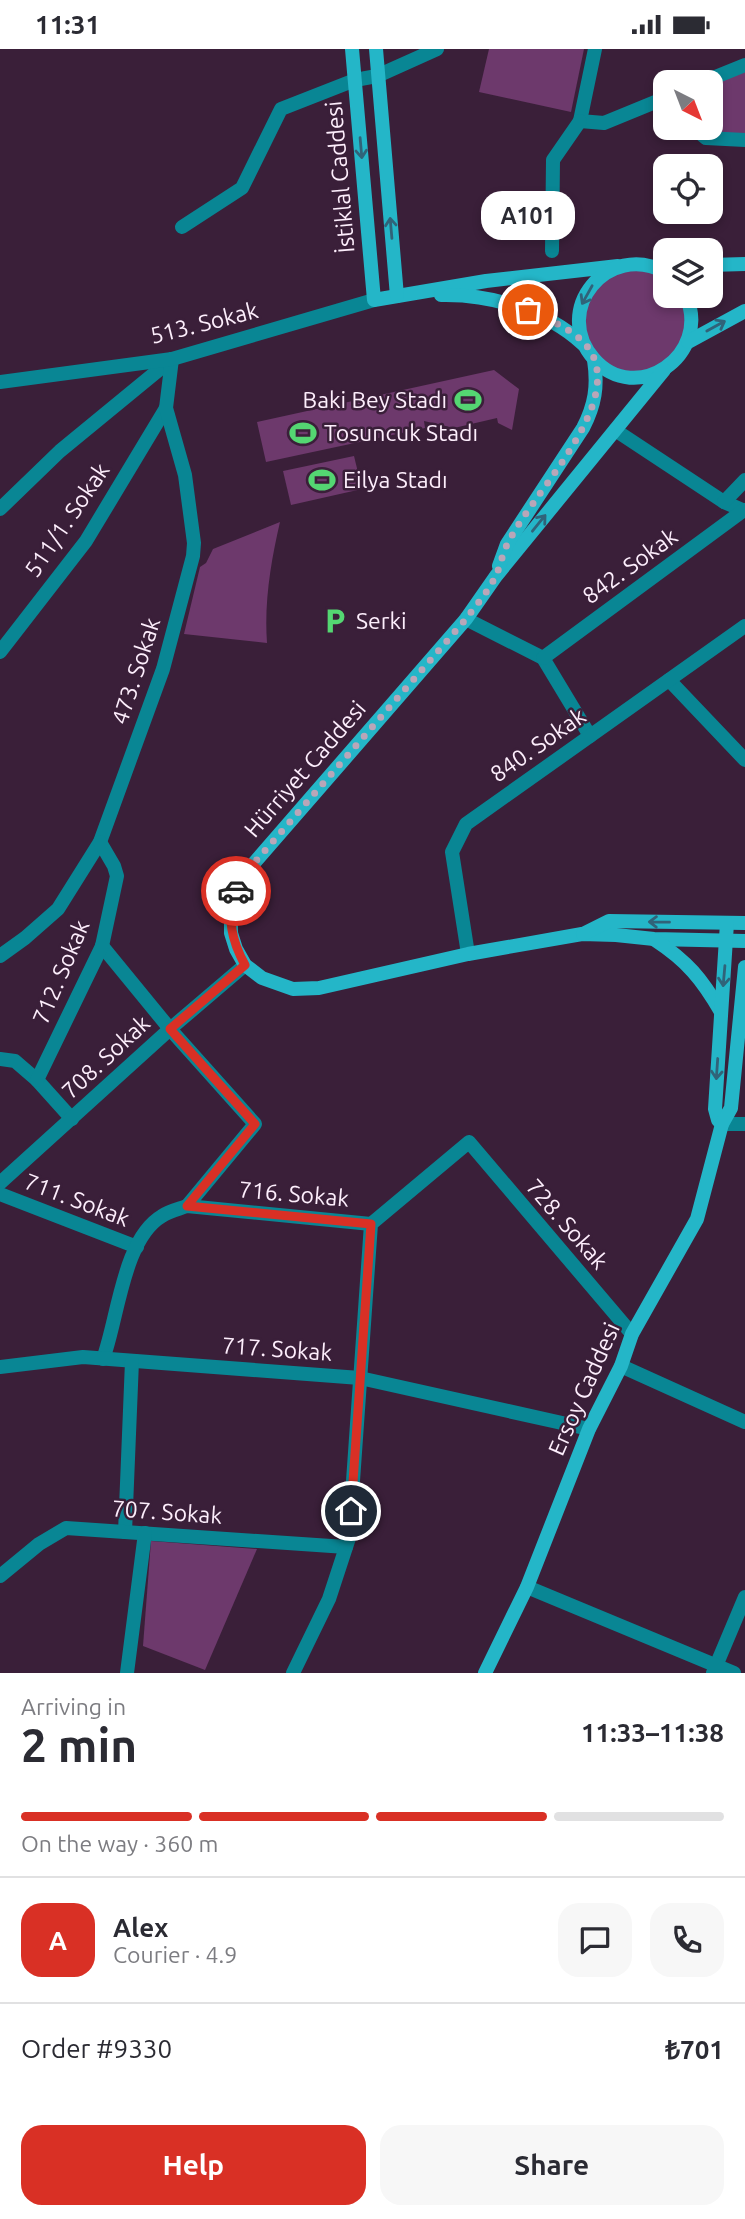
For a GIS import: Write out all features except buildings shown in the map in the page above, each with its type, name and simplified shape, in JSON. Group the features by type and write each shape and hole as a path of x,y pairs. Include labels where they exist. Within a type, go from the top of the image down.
{"main road":[{"name":"İstiklal Caddesi","path":"352,49 374,300"},
{"name":"İstiklal Caddesi","path":"376,49 397,296"},
{"path":"374,300 486,281 636,263 653,266"},
{"path":"723,265 745,264"},
{"path":"496,576 507,544 587,421 596,396 597,380 594,360 584,344 579,326 580,307 588,289 601,275 618,266"},
{"path":"397,296 454,295 489,299 528,310 567,329 584,344"},
{"path":"496,576 664,370 678,358 688,342 693,324 691,308"},
{"path":"688,342 745,311"},
{"path":"594,360 610,371 627,377 646,376 664,370"},
{"name":"Hürriyet Caddesi","path":"245,965 231,933 234,895 242,877 466,619 496,576"},
{"path":"582,934 609,921 745,923"},
{"name":"Ersoy Caddesi","path":"722,1124 718,1121 715,1109 727,923"},
{"path":"245,965 276,985 293,989 319,988 468,954 582,934 654,940 745,941"},
{"path":"654,940 673,952 700,977 721,1012"},
{"name":"Ersoy Caddesi","path":"485,1673 527,1587 589,1429 621,1366 632,1334 698,1219 722,1124 730,1108 743,1020 745,967"}],"street":[{"path":"182,227 242,188 281,109 355,80 377,76 437,49"},
{"path":"552,251 552,160 580,121 595,49"},
{"path":"723,74 745,65"},
{"path":"580,121 604,123 653,104"},
{"path":"723,139 745,140"},
{"name":"513. Sokak","path":"0,382 172,359 374,300"},
{"path":"0,509 60,451 172,359"},
{"name":"473. Sokak","path":"0,956 25,939 58,909 100,842 163,669 193,556 194,543 185,475 166,408 172,359"},
{"name":"511/1. Sokak","path":"0,652 86,541 166,408"},
{"path":"615,430 724,502 745,511"},
{"path":"724,502 745,480"},
{"name":"842. Sokak","path":"543,658 745,511"},
{"path":"466,619 543,658 590,736"},
{"name":"840. Sokak","path":"468,954 452,852 467,824 745,626"},
{"path":"669,680 745,759"},
{"name":"712. Sokak","path":"37,1080 102,946 117,876 100,842"},
{"path":"102,946 170,1029 255,1124 187,1206 161,1216 141,1238 103,1359"},
{"name":"708. Sokak","path":"0,1184 170,1029 245,965"},
{"path":"0,1059 15,1061 37,1080 72,1119"},
{"path":"722,1124 745,1124"},
{"name":"728. Sokak","path":"371,1224 469,1142 632,1334"},
{"name":"711. Sokak","path":"0,1194 137,1247"},
{"name":"716. Sokak","path":"187,1206 371,1224"},
{"path":"293,1673 329,1599 349,1538 371,1224"},
{"name":"717. Sokak","path":"0,1367 83,1357 360,1378 589,1429"},
{"path":"125,1532 132,1361"},
{"path":"621,1366 745,1422"},
{"name":"707. Sokak","path":"0,1576 39,1544 66,1528 346,1547"},
{"path":"127,1673 145,1533"},
{"path":"527,1587 715,1669 734,1673"},
{"path":"715,1669 745,1597"}],"shaded area":[{"path":"489,49 584,49 571,112 479,92"},
{"path":"745,65 745,140 723,135 723,76"},
{"path":"618,266 653,270 653,308 690,308 678,358 627,377 594,360 580,307"},
{"path":"494,370 519,389 512,430 498,423 497,418 454,428 424,421 425,428 266,462 257,422"},
{"name":"Eilya Stadı","path":"354,456 362,489 291,505 283,471"},
{"path":"280,522 269,582 267,643 184,634 200,567 206,563 213,549"},
{"path":"151,1541 257,1549 205,1670 143,1646"}],"way so far":[{"path":"236,891 242,877 466,619 496,576 507,544 587,421 596,396 594,360 584,344 567,329 528,310"}],"place":[{"name":"A101","path":"528,310"},
{"name":"Baki Bey Stadı","path":"468,400"},
{"name":"Tosuncuk Stadı","path":"303,433"},
{"name":"Eilya Stadı","path":"322,480"},
{"name":"Serki","path":"335,621"}],"route":[{"path":"236,891 231,912 231,933 245,965 170,1029 255,1124 187,1206 371,1224 351,1511"}]}
